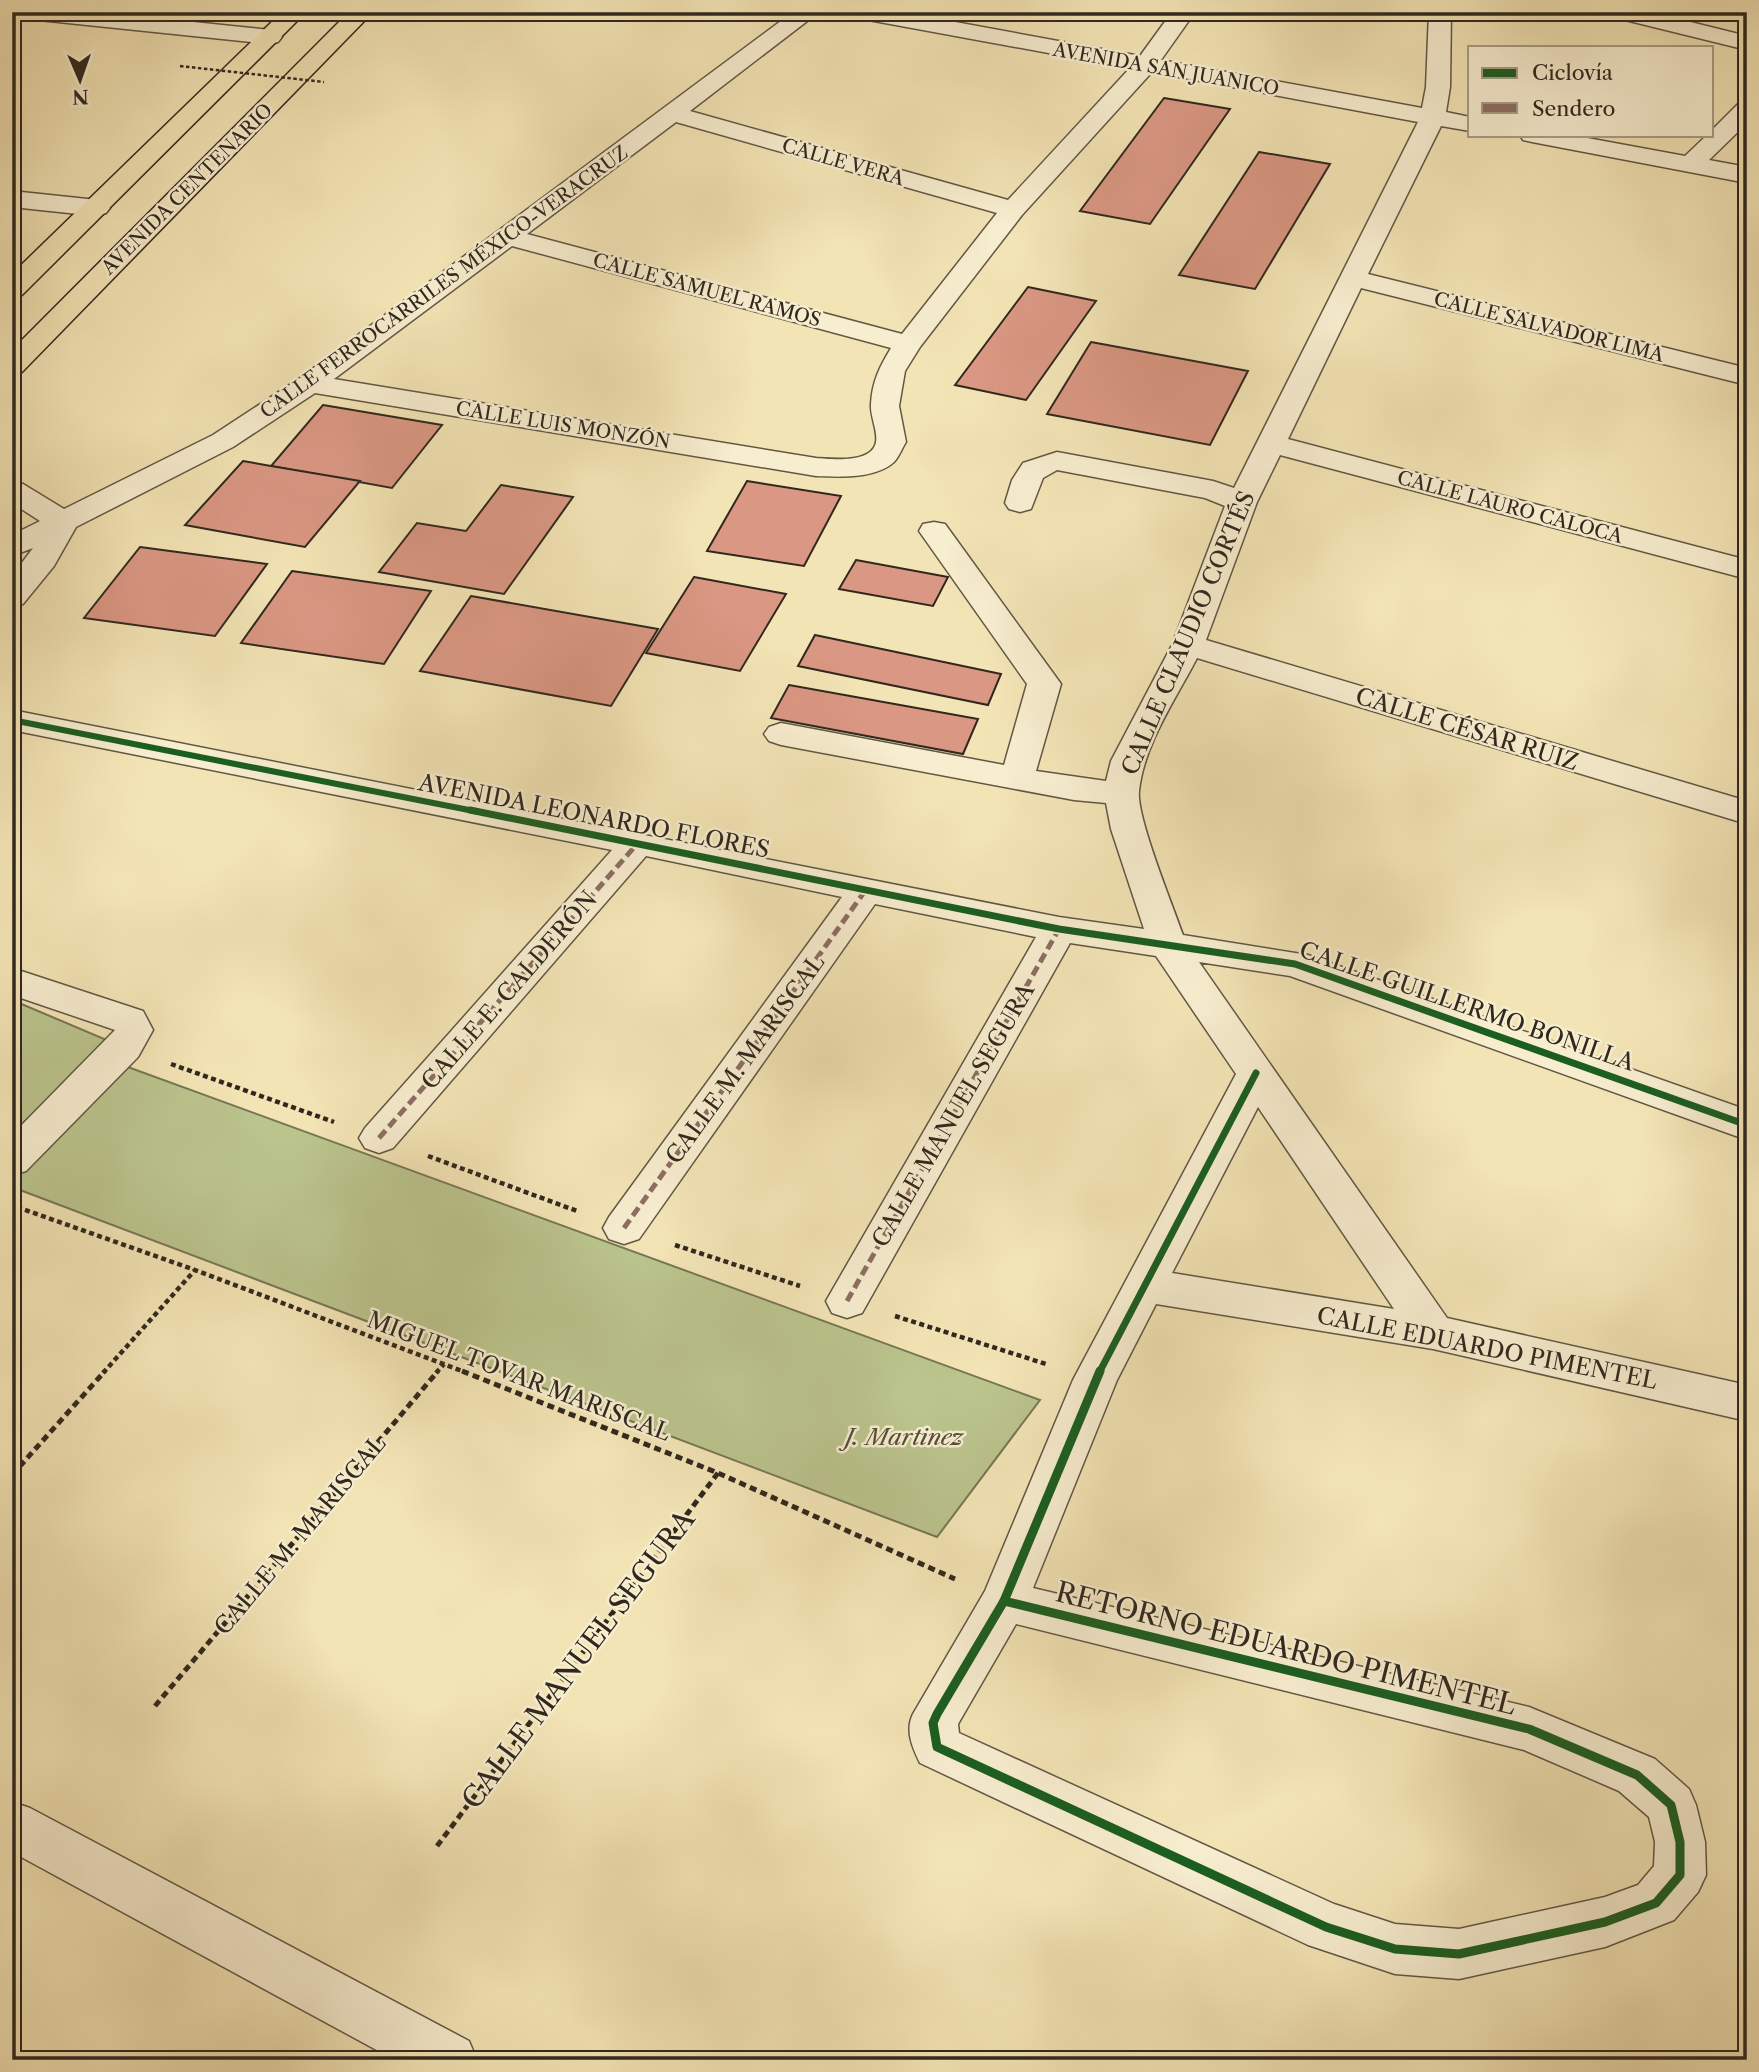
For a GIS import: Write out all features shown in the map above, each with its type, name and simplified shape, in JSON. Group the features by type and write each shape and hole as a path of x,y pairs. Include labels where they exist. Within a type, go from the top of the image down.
{"main road":[{"path":"12,289 295,12"},
{"name":"AVENIDA CENTENARIO","path":"12,366 362,12"}],"street":[{"path":"29,12 270,37"},
{"name":"CALLE FERROCARRILES MÉXICO-VERACRUZ","path":"12,547 223,441 310,384 808,12"},
{"name":"AVENIDA SAN JUANICO","path":"863,12 1468,124"},
{"name":"CALLE LUIS MONZÓN","path":"310,384 816,467 844,468 871,463 884,455 891,442 885,406 891,371 908,344 1013,210 1145,66 1184,12"},
{"name":"CALLE CLAUDIO CORTÉS","path":"1433,1332 1169,947 1129,829 1121,794 1128,761 1188,645 1242,502 1433,117 1438,87 1440,12"},
{"path":"1621,12 1747,43"},
{"path":"1692,163 1747,109"},
{"name":"CALLE VERA","path":"673,114 1013,210"},
{"path":"1538,136 1747,175"},
{"path":"12,199 97,208"},
{"name":"CALLE SAMUEL RAMOS","path":"505,236 908,344"},
{"name":"CALLE SALVADOR LIMA","path":"1352,278 1747,377"},
{"name":"CALLE LAURO CALOCA","path":"1273,444 1747,570"},
{"path":"1020,503 1027,476 1033,469 1057,461 1213,490 1242,502"},
{"path":"12,490 63,522 43,559 12,597"},
{"path":"934,531 1044,684 1017,778"},
{"name":"CALLE CÉSAR RUIZ","path":"1188,645 1747,813"},
{"name":"AVENIDA LEONARDO FLORES","path":"12,720 1059,929 1169,947"},
{"path":"781,734 1017,778 1121,794"},
{"name":"CALLE E. CALDERÓN","path":"379,1138 638,843"},
{"name":"CALLE M. MARISCAL","path":"624,1227 866,891"},
{"name":"CALLE MANUEL SEGURA","path":"847,1301 1059,929"},
{"name":"CALLE GUILLERMO BONILLA","path":"1169,947 1295,964 1747,1125"},
{"path":"12,981 129,1021 134,1030 124,1047 12,1160"},
{"name":"RETORNO EDUARDO PIMENTEL","path":"1004,1601 1529,1729 1637,1775 1671,1805 1680,1842 1681,1875 1656,1903 1605,1922 1459,1954 1395,1950 1326,1927 937,1747 933,1723 1004,1601 1095,1380 1256,1073"},
{"name":"CALLE EDUARDO PIMENTEL","path":"1143,1285 1433,1332 1747,1403"},
{"path":"12,1825 450,2060"}],"path":[{"path":"180,66 324,82"},
{"path":"12,1475 195,1270"}],"green space":[{"name":"J. Martinez","path":"12,1000 109,1041 95,1055 1040,1400 937,1537 12,1187"}],"building":[{"path":"1164,98 1230,109 1150,224 1080,211"},
{"path":"1259,152 1330,164 1255,289 1179,275"},
{"path":"1028,287 1096,301 1026,400 955,385"},
{"path":"1091,342 1248,371 1210,445 1047,414"},
{"path":"323,405 442,425 392,488 271,466"},
{"path":"243,461 360,481 305,547 185,525"},
{"path":"747,481 841,496 804,566 707,551"},
{"path":"501,485 573,497 504,594 379,572 417,523 466,531"},
{"path":"140,547 267,564 215,636 84,618"},
{"path":"856,560 948,577 933,606 839,589"},
{"path":"292,571 431,591 384,664 241,643"},
{"path":"694,577 786,594 740,671 646,653"},
{"path":"471,596 658,629 611,706 420,671"},
{"path":"815,635 1001,674 988,705 798,666"},
{"path":"789,685 978,719 963,754 771,718"}],"marked path":[{"path":"379,1138 638,843"},
{"path":"624,1228 865,891"},
{"path":"847,1301 1059,929"}],"cycle path":[{"path":"12,720 1059,929 1295,964 1747,1125"},
{"path":"1004,1601 1529,1729 1637,1775 1671,1805 1680,1842 1680,1875 1656,1903 1605,1922 1459,1954 1395,1949 1326,1927 937,1747 933,1723 1004,1601 1095,1380 1256,1073"}]}
